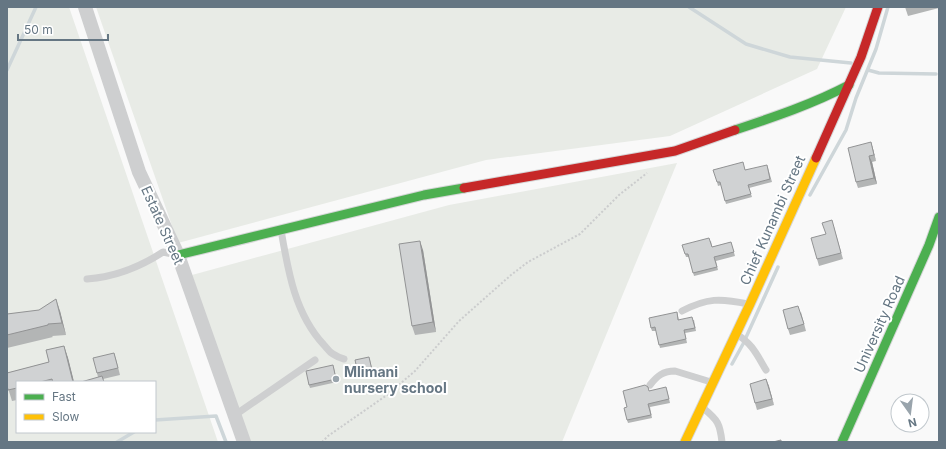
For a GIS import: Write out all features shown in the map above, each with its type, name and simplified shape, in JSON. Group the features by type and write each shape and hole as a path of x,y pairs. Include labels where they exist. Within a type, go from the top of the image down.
{"street":[{"name":"Estate Street","path":"85,7 139,172 178,255 244,442"},
{"name":"Chief Kunambi Street","path":"685,442 750,304 849,85 878,7"},
{"path":"178,255 424,195 675,151 766,120 849,85"},
{"name":"University Road","path":"842,442 929,245 939,217"}],"lane":[{"path":"281,230 287,264 297,301 304,317 315,336 333,354 344,359"},
{"path":"87,279 116,274 148,262 163,252 178,255"},
{"path":"682,311 698,303 712,300 730,300 750,304"},
{"path":"736,334 750,344 766,370"},
{"path":"235,415 315,360"},
{"path":"650,385 662,373 668,371 675,371 713,383"},
{"path":"702,407 718,422 722,442"}],"path":[{"path":"322,442 328,436 387,395 409,376 459,321 511,276 528,262 580,234 619,195 650,171"}],"shaded area":[{"path":"7,7 69,7 218,442 7,442"},
{"path":"96,7 846,7 817,69 670,136 486,160 178,243"},
{"path":"677,163 562,442 250,442 192,275 449,205"}],"building":[{"path":"871,142 874,155 869,156 874,178 856,182 848,148"},
{"path":"743,162 745,170 767,165 770,179 748,185 751,194 725,201 720,182 717,182 713,170"},
{"path":"832,220 841,253 817,259 811,238 826,234 822,223"},
{"path":"709,238 712,247 731,242 734,252 714,257 717,267 693,273 688,254 685,254 682,245"},
{"path":"420,241 433,322 412,326 399,244"},
{"path":"56,299 62,323 48,324 7,335 7,314 39,310"},
{"path":"798,306 804,324 788,329 783,310"},
{"path":"677,312 678,320 692,317 695,328 684,330 686,339 659,345 655,327 651,328 649,318"},
{"path":"64,346 73,381 53,381 52,379 44,381 16,381 16,388 8,390 7,373 49,362 46,350"},
{"path":"114,353 118,368 97,373 93,358"},
{"name":"Mlimani nursery school","path":"369,357 372,370 358,373 355,360"},
{"path":"333,365 336,379 309,385 306,371"},
{"path":"102,376 104,381 84,381"},
{"path":"766,379 772,399 755,403 750,384"},
{"path":"645,385 648,387 649,391 666,387 669,399 648,404 651,415 627,420 624,408 627,407 623,391"}],"waterway":[{"path":"7,70 36,7"},
{"path":"689,7 746,44 790,57 851,63"},
{"path":"810,195 846,130 856,98 876,49 888,7"},
{"path":"868,70 879,73 936,74"},
{"path":"732,364 743,344 778,267"},
{"path":"156,420 216,416 226,442"},
{"path":"117,442 132,433"}],"traffic: fast":[{"path":"735,130 807,104 849,85"},
{"path":"178,255 424,195 464,188"},
{"path":"842,442 929,245 939,217"}],"traffic: slow":[{"path":"685,442 750,304 816,158"}],"traffic: jam":[{"path":"816,158 861,57 878,7"},
{"path":"464,188 675,151 735,130"}],"place":[{"name":"Mlimani nursery school","path":"336,379"}]}
